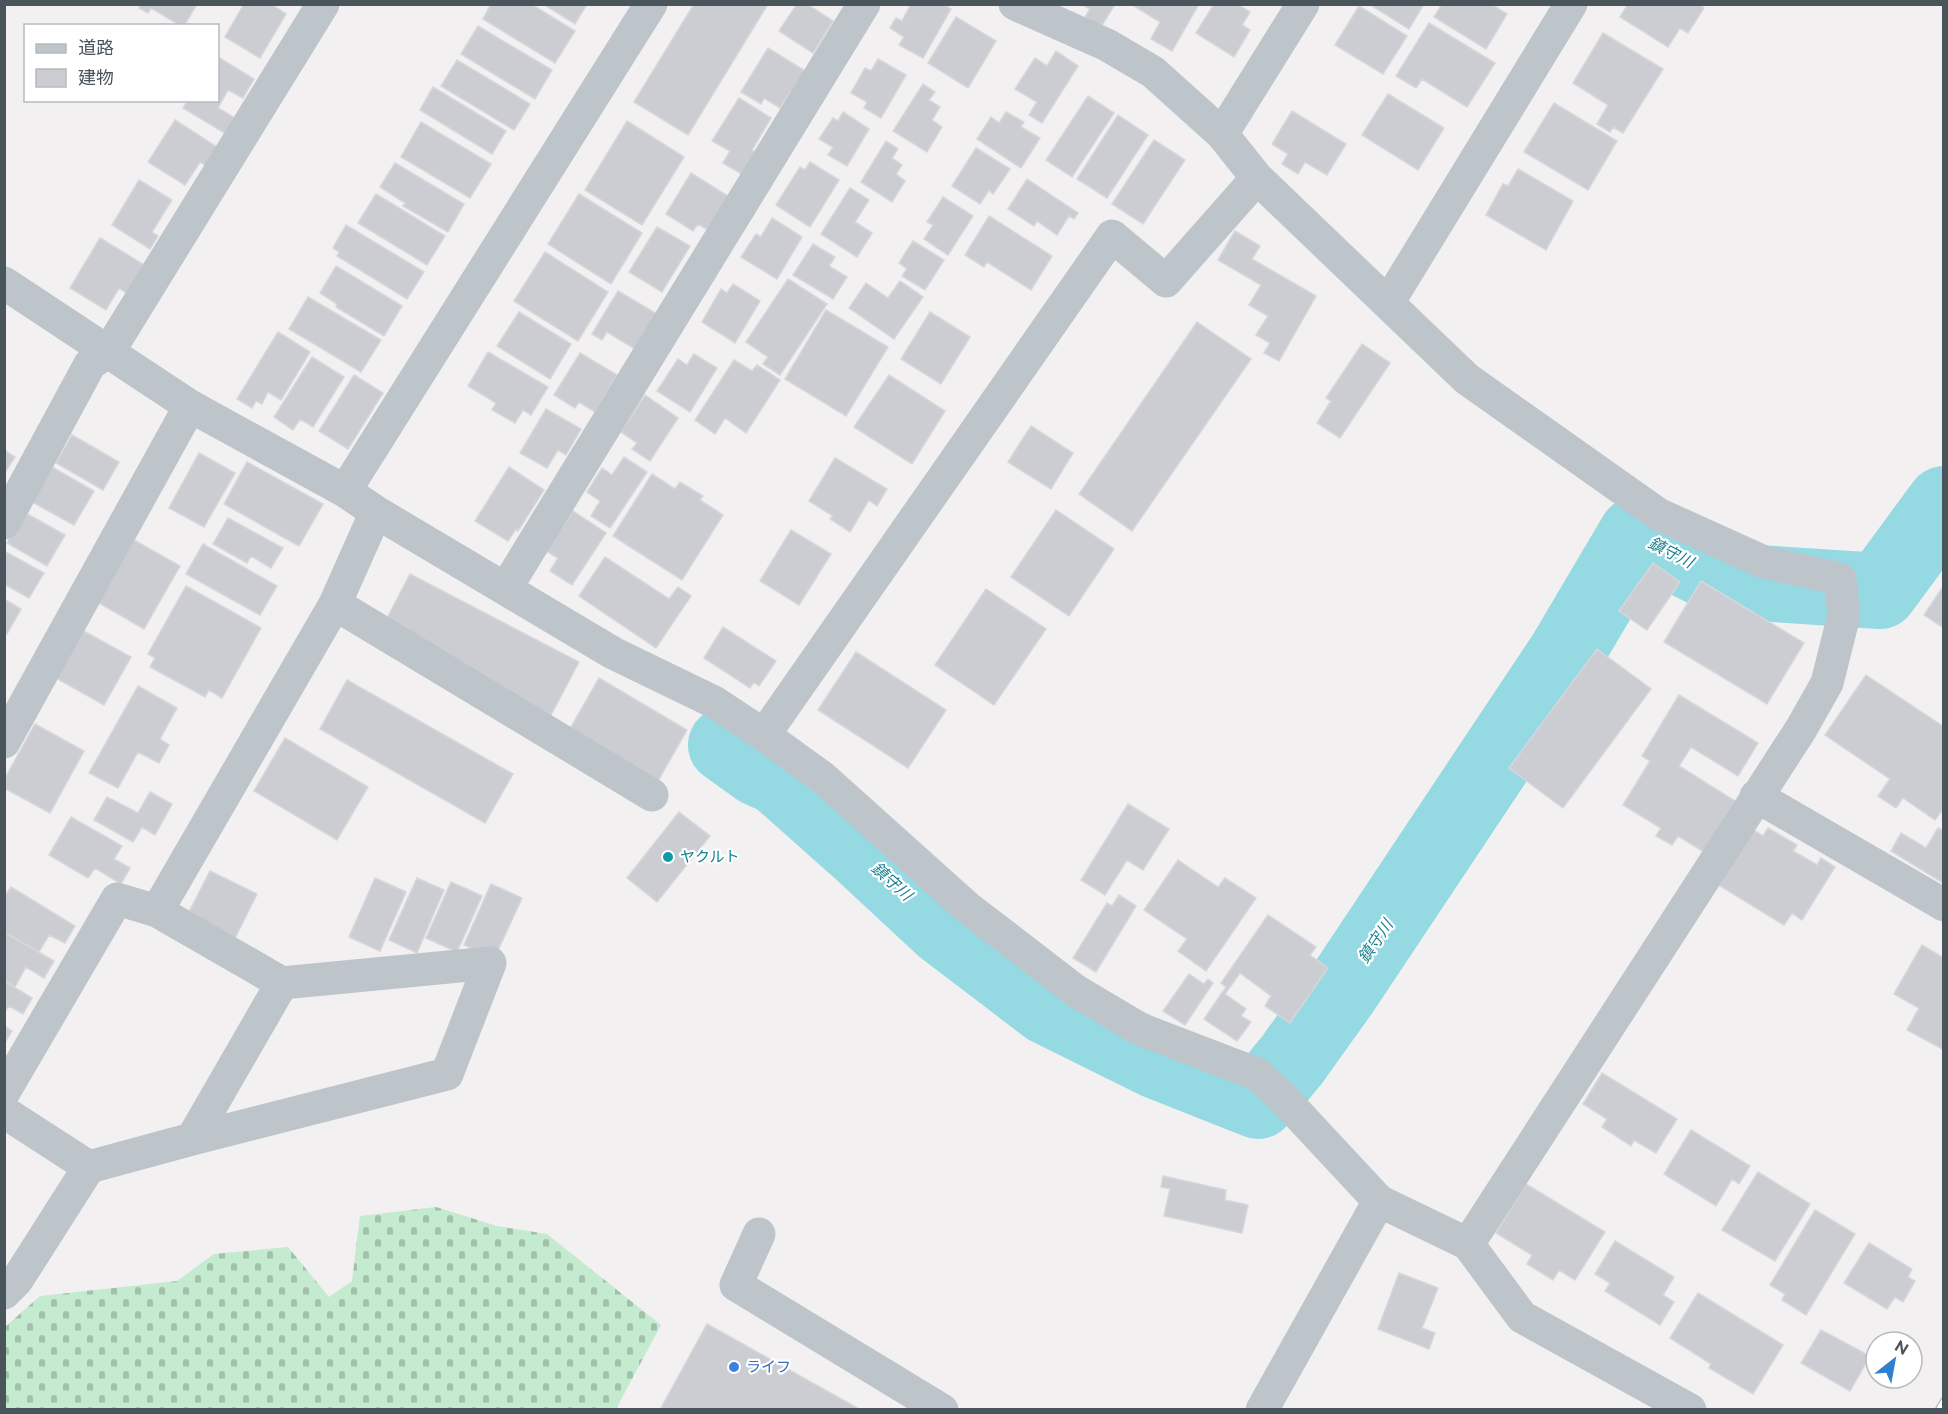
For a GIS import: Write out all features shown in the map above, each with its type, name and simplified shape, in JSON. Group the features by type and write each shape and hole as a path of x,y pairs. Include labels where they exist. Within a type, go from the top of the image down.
{"street":[{"path":"4,523 90,364 109,351 323,4"},
{"path":"345,491 640,25 651,4"},
{"path":"506,588 864,4"},
{"path":"1015,4 1107,45 1153,72 1222,134 1257,178 1467,379 1658,514 1764,562 1840,579 1844,615 1827,683 1801,729 1468,1244"},
{"path":"1222,134 1303,4"},
{"path":"1388,303 1571,4"},
{"path":"764,735 1112,236 1166,281 1257,178"},
{"path":"4,283 190,406 345,491 376,512 613,653 714,702 764,735 822,777 968,908 1076,991 1140,1029 1257,1074 1282,1097 1379,1201 1468,1244 1522,1317 1690,1410"},
{"path":"4,742 190,406"},
{"path":"157,911 335,604 376,512"},
{"path":"335,604 652,795"},
{"path":"1756,796 1944,905"},
{"path":"4,1092 117,899 157,911 282,983 490,963 447,1074 89,1167 17,1280 4,1293"},
{"path":"192,1139 282,983"},
{"path":"4,1112 89,1167"},
{"path":"1262,1410 1379,1201"},
{"path":"759,1234 736,1285 942,1410"}],"green space":[{"path":"436,1207 497,1226 547,1234 661,1325 616,1409 5,1409 5,1327 40,1296 177,1281 214,1254 288,1247 329,1297 352,1281 360,1216"}],"building":[{"path":"141,4 197,4 185,24 178,24 151,8 148,13 139,8"},
{"path":"244,4 271,4 286,14 260,58 225,37"},
{"path":"491,4 531,4 575,31 555,63 483,19"},
{"path":"543,4 587,4 575,24"},
{"path":"694,4 768,4 688,135 634,102"},
{"path":"797,4 807,4 833,21 813,53 779,31"},
{"path":"911,4 943,4 951,9 923,58 899,45 904,37 890,28 896,18 902,21"},
{"path":"1081,4 1115,4 1101,27 1085,17 1090,9"},
{"path":"1131,4 1199,4 1172,51 1151,39 1160,22"},
{"path":"1214,4 1237,4 1250,12 1242,25 1250,30 1234,57 1196,33"},
{"path":"1373,4 1424,4 1409,29 1372,6"},
{"path":"1442,4 1491,4 1507,14 1486,49 1434,17"},
{"path":"1628,4 1698,4 1704,8 1688,33 1680,28 1668,47 1620,17"},
{"path":"1359,6 1407,36 1383,74 1335,45"},
{"path":"956,17 996,41 968,88 928,63"},
{"path":"1429,23 1495,63 1467,107 1422,79 1416,88 1396,76"},
{"path":"478,26 552,70 535,99 461,54"},
{"path":"1603,33 1663,69 1623,133 1613,127 1610,132 1597,124 1608,105 1573,83"},
{"path":"768,48 810,74 797,96 790,92 780,108 764,98 761,104 741,92"},
{"path":"1056,51 1078,66 1042,123 1029,115 1037,102 1015,89 1035,58 1047,66"},
{"path":"219,58 254,79 243,98 228,90 218,108 235,118 226,134 183,108 187,102 219,102"},
{"path":"878,59 906,75 881,118 864,108 867,102 851,93 865,68 871,71"},
{"path":"457,60 530,104 514,130 441,86"},
{"path":"923,84 935,92 929,100 940,107 932,120 942,127 927,152 893,131"},
{"path":"433,87 506,131 492,154 420,110"},
{"path":"1388,94 1444,128 1418,170 1362,135"},
{"path":"1088,96 1114,113 1072,177 1046,160"},
{"path":"739,98 771,118 752,150 758,154 745,176 723,163 730,151 712,141"},
{"path":"1554,103 1617,141 1588,190 1524,152"},
{"path":"1292,111 1346,144 1327,175 1305,162 1298,174 1282,164 1288,154 1272,144"},
{"path":"843,112 869,129 847,166 828,155 833,147 819,139 833,118 838,121"},
{"path":"1006,112 1024,122 1021,127 1040,138 1021,168 977,139 991,117 999,123"},
{"path":"1118,115 1148,135 1107,198 1077,179"},
{"path":"175,120 217,147 206,166 200,162 185,185 148,162"},
{"path":"627,121 684,157 642,225 585,190"},
{"path":"421,122 491,164 470,198 401,157"},
{"path":"1154,140 1185,160 1143,224 1112,204"},
{"path":"886,141 898,149 892,158 902,165 896,174 905,181 892,202 861,182"},
{"path":"976,148 1010,169 993,194 989,190 980,204 952,186"},
{"path":"810,162 839,180 810,227 776,205 800,167 805,170"},
{"path":"395,163 464,204 448,232 403,206 405,203 380,187"},
{"path":"1518,169 1573,201 1546,250 1486,215 1503,184 1508,186"},
{"path":"691,173 731,198 710,231 698,224 693,231 666,214"},
{"path":"1027,179 1078,213 1074,219 1069,216 1057,235 1037,221 1034,226 1008,209"},
{"path":"139,180 172,200 152,232 158,236 150,249 112,225"},
{"path":"850,188 869,200 855,222 872,233 857,257 821,234"},
{"path":"376,194 445,236 427,265 358,223"},
{"path":"579,194 642,233 611,284 548,244"},
{"path":"943,197 973,216 948,255 924,239 933,225 927,222"},
{"path":"989,216 1052,256 1031,290 987,262 984,267 965,255"},
{"path":"772,218 802,237 777,279 741,257 756,234 761,237"},
{"path":"346,225 424,272 407,299 337,256 339,252 333,248"},
{"path":"657,227 690,246 662,292 629,272"},
{"path":"1235,231 1260,246 1252,259 1316,296 1279,361 1264,353 1270,343 1256,335 1268,316 1249,305 1261,285 1218,260"},
{"path":"100,238 146,266 129,295 119,288 106,310 70,288"},
{"path":"913,241 944,260 925,290 902,276 907,269 899,263"},
{"path":"813,244 835,257 829,266 847,277 833,299 793,275"},
{"path":"545,252 608,292 578,341 514,301"},
{"path":"336,266 402,306 384,336 336,307 337,304 320,293"},
{"path":"788,279 827,304 780,375 763,364 768,357 746,342"},
{"path":"900,281 923,297 894,339 849,308 866,283 888,298"},
{"path":"733,284 760,301 735,343 702,322 721,289 727,293"},
{"path":"618,291 657,314 635,349 607,332 602,340 592,334"},
{"path":"308,297 381,340 361,372 289,329"},
{"path":"826,310 888,347 846,416 785,379"},
{"path":"519,312 571,344 550,379 497,346"},
{"path":"930,312 970,337 941,384 901,359"},
{"path":"1197,322 1251,359 1132,531 1079,494"},
{"path":"278,332 310,352 281,400 268,392 262,404 256,401 252,408 237,399"},
{"path":"1362,344 1390,363 1340,438 1317,423 1331,401 1326,398"},
{"path":"488,352 548,387 531,415 523,410 515,423 492,410 496,403 468,386"},
{"path":"580,353 617,375 595,412 579,402 575,408 554,395"},
{"path":"694,354 717,368 690,412 657,391 678,359 687,365"},
{"path":"312,357 344,377 313,427 300,419 293,430 274,417"},
{"path":"734,360 752,371 757,365 780,380 746,433 725,418 715,434 695,420"},
{"path":"354,375 383,393 348,449 319,431"},
{"path":"889,375 945,411 912,464 854,427"},
{"path":"645,395 678,418 650,461 632,449 637,443 621,432"},
{"path":"546,409 581,429 566,455 558,450 547,468 520,453"},
{"path":"1031,426 1073,453 1051,489 1008,462"},
{"path":"72,435 119,462 103,490 56,463"},
{"path":"4,450 15,457 4,474"},
{"path":"199,453 235,473 204,527 169,508"},
{"path":"624,457 647,472 610,528 591,516 600,501 587,492 602,468 612,475"},
{"path":"835,458 887,489 877,506 869,500 850,532 830,519 833,516 809,501"},
{"path":"247,462 323,504 299,546 224,504"},
{"path":"52,467 94,491 74,525 32,502"},
{"path":"509,467 544,490 518,531 516,529 508,541 475,521"},
{"path":"652,474 675,489 680,482 703,496 700,500 723,515 682,580 613,536"},
{"path":"1056,510 1114,549 1069,616 1011,577"},
{"path":"573,511 606,533 572,585 550,571 558,558 546,551"},
{"path":"24,512 65,535 47,566 7,543"},
{"path":"228,518 283,548 271,568 251,556 247,563 213,544"},
{"path":"791,530 831,554 799,605 760,581"},
{"path":"134,540 180,566 144,629 99,603"},
{"path":"203,544 277,586 260,615 186,574"},
{"path":"4,551 44,573 29,598 4,584"},
{"path":"605,557 669,599 678,587 691,596 656,648 579,596"},
{"path":"1653,563 1680,582 1647,630 1619,611"},
{"path":"410,574 579,662 551,715 383,626"},
{"path":"1701,581 1804,643 1767,704 1664,642"},
{"path":"1944,585 1944,628 1924,615"},
{"path":"186,586 261,628 222,698 209,690 205,697 150,667 155,658 148,654"},
{"path":"986,589 1046,629 994,705 935,665"},
{"path":"4,599 21,609 7,634 4,632"},
{"path":"723,627 776,661 759,686 754,682 750,688 704,658"},
{"path":"80,629 131,657 104,705 54,677"},
{"path":"1597,649 1651,689 1563,808 1509,768"},
{"path":"856,652 946,710 908,768 818,710"},
{"path":"1866,675 1944,727 1944,808 1935,820 1903,798 1896,808 1878,796 1890,779 1825,735"},
{"path":"599,678 687,730 658,781 570,729"},
{"path":"347,680 513,774 485,823 320,729"},
{"path":"138,686 177,708 160,739 169,745 159,763 138,752 118,788 89,773"},
{"path":"1679,695 1758,743 1738,776 1691,747 1679,766 1735,801 1704,852 1678,836 1672,845 1656,836 1661,828 1623,805 1650,761 1642,756"},
{"path":"35,724 84,751 50,813 4,788 4,780"},
{"path":"285,738 368,787 337,840 254,791"},
{"path":"150,792 172,804 155,835 142,827 133,842 94,820 107,797 138,813"},
{"path":"1128,804 1169,829 1143,870 1127,860 1105,895 1081,880"},
{"name":"ヤクルト","path":"679,812 710,836 657,902 627,878"},
{"path":"71,817 122,846 114,859 130,868 121,884 95,868 88,878 49,855"},
{"path":"1751,828 1763,836 1768,828 1797,845 1793,851 1817,865 1821,858 1835,867 1802,920 1792,913 1784,925 1717,884"},
{"path":"1938,828 1944,831 1943,883 1891,851 1901,833 1926,848"},
{"path":"1178,860 1218,887 1225,878 1256,898 1206,971 1178,951 1187,939 1144,910"},
{"path":"210,871 257,894 233,942 186,918"},
{"path":"375,878 406,892 380,951 349,937"},
{"path":"417,878 444,890 417,953 389,940"},
{"path":"451,882 482,896 457,952 426,938"},
{"path":"491,884 522,898 494,959 464,945"},
{"path":"11,887 75,926 65,943 49,935 39,952 4,932 4,897"},
{"path":"1119,895 1136,906 1096,972 1073,958 1107,903 1112,906"},
{"path":"1268,915 1316,947 1310,955 1328,968 1290,1023 1265,1006 1271,996 1240,973 1225,994 1246,1009 1241,1016 1251,1022 1237,1041 1204,1019 1226,987 1221,983"},
{"path":"4,932 54,961 44,978 26,967 15,987 4,980"},
{"path":"1922,945 1944,958 1944,1050 1907,1030 1919,1008 1894,994"},
{"path":"1189,974 1204,984 1208,979 1213,983 1185,1025 1163,1011"},
{"path":"4,981 32,998 23,1014 9,1006 4,1013"},
{"path":"4,1026 12,1031 4,1044"},
{"path":"1602,1073 1677,1119 1656,1153 1634,1140 1631,1146 1602,1127 1607,1119 1583,1104"},
{"path":"1691,1130 1750,1166 1739,1184 1732,1179 1716,1206 1664,1174"},
{"path":"1758,1172 1810,1204 1775,1261 1722,1230"},
{"path":"1163,1176 1226,1190 1225,1200 1248,1205 1242,1233 1164,1216 1170,1189 1161,1187"},
{"path":"1526,1184 1605,1232 1575,1280 1559,1270 1553,1280 1527,1264 1532,1255 1496,1233"},
{"path":"1815,1210 1855,1234 1806,1315 1782,1300 1785,1294 1770,1285"},
{"path":"1615,1241 1674,1277 1663,1295 1674,1302 1660,1325 1605,1291 1610,1283 1595,1274"},
{"path":"1869,1243 1912,1269 1908,1277 1915,1281 1903,1302 1895,1297 1887,1309 1844,1283"},
{"path":"1399,1273 1438,1288 1422,1328 1435,1333 1429,1349 1378,1329"},
{"path":"1698,1293 1783,1345 1753,1394 1709,1368 1711,1364 1670,1338"},
{"name":"ライフ","path":"707,1324 861,1410 660,1410"},
{"path":"1821,1330 1864,1353 1864,1366 1850,1391 1801,1363"}],"waterway":[{"name":"鎮守川","path":"726,745 758,768 778,777 943,927 1048,1007 1157,1061 1258,1101 1292,1060 1342,990 1565,655 1636,535 1719,576 1758,583 1880,591 1944,504"}],"railway":[{"path":"1938,1410 1944,1400"}],"place":[{"name":"ヤクルト","path":"668,857"},
{"name":"ライフ","path":"734,1367"}]}
